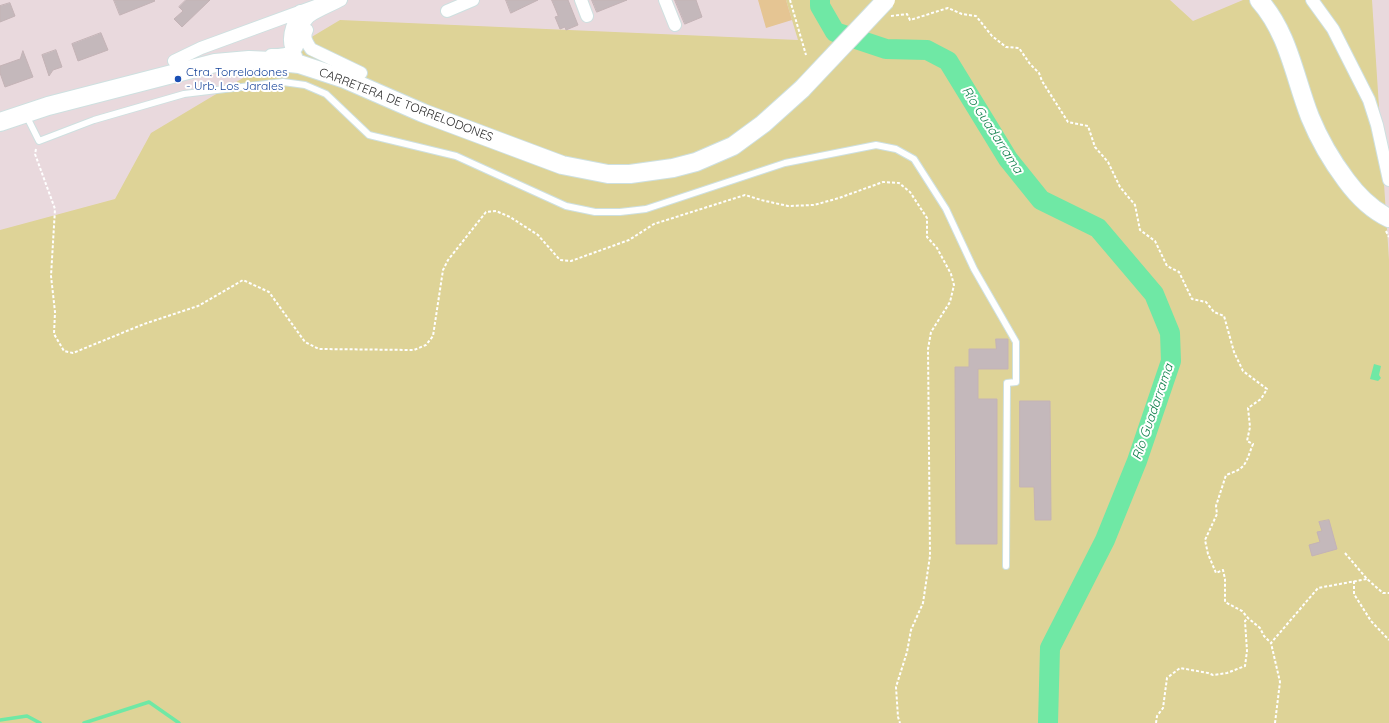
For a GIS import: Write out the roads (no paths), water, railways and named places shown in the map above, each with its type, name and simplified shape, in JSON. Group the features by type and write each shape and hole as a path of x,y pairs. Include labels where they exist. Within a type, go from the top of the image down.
{"main road":[{"path":"1258,0 1272,18 1287,46 1303,97 1319,139 1339,171 1352,188 1364,201 1387,217"},
{"name":"CARRETERA DE TORRELODONES","path":"48,106 77,93 174,61 216,52 257,50 293,52 319,58 361,73 507,144 535,156 562,165 608,174 630,174 673,168 696,162 733,146 763,124 802,89 886,8"},
{"name":"CARRETERA DE TORRELODONES","path":"0,122 48,106 215,63 248,60 272,61 299,64 344,78 423,113 507,144"}],"street":[{"path":"174,61 201,48 332,0"},
{"path":"215,63 236,56 280,55 293,52 299,44 303,25 309,16 341,0"},
{"path":"447,11 474,0"},
{"path":"581,0 587,16"},
{"path":"665,0 675,26"},
{"path":"1312,0 1333,29 1369,100 1377,125 1389,180"},
{"path":"324,9 314,18 306,32 306,43 311,49 361,73"},
{"path":"300,11 294,20 290,35 290,43 293,52 298,57 331,69 344,78"}],"lane":[{"path":"25,114 38,140 94,120 184,94 284,82 305,85 326,94 369,135 456,156 566,206 595,212 620,212 646,209 785,163 876,145 896,149 914,159 946,209 974,269 1016,342 1016,382 1007,383 1006,566"}],"waterway":[{"name":"Río Guadarrama","path":"820,0 820,6 835,32 886,49 927,50 948,61 1008,159 1041,200 1098,228 1154,294 1170,333 1171,361 1137,461 1105,540 1050,648 1048,723"},
{"path":"84,723 149,702 179,723"},
{"path":"0,720 27,716 40,723"}],"place":[{"name":"Ctra. Torrelodones - Urb. Los Jarales","path":"178,79"}]}
